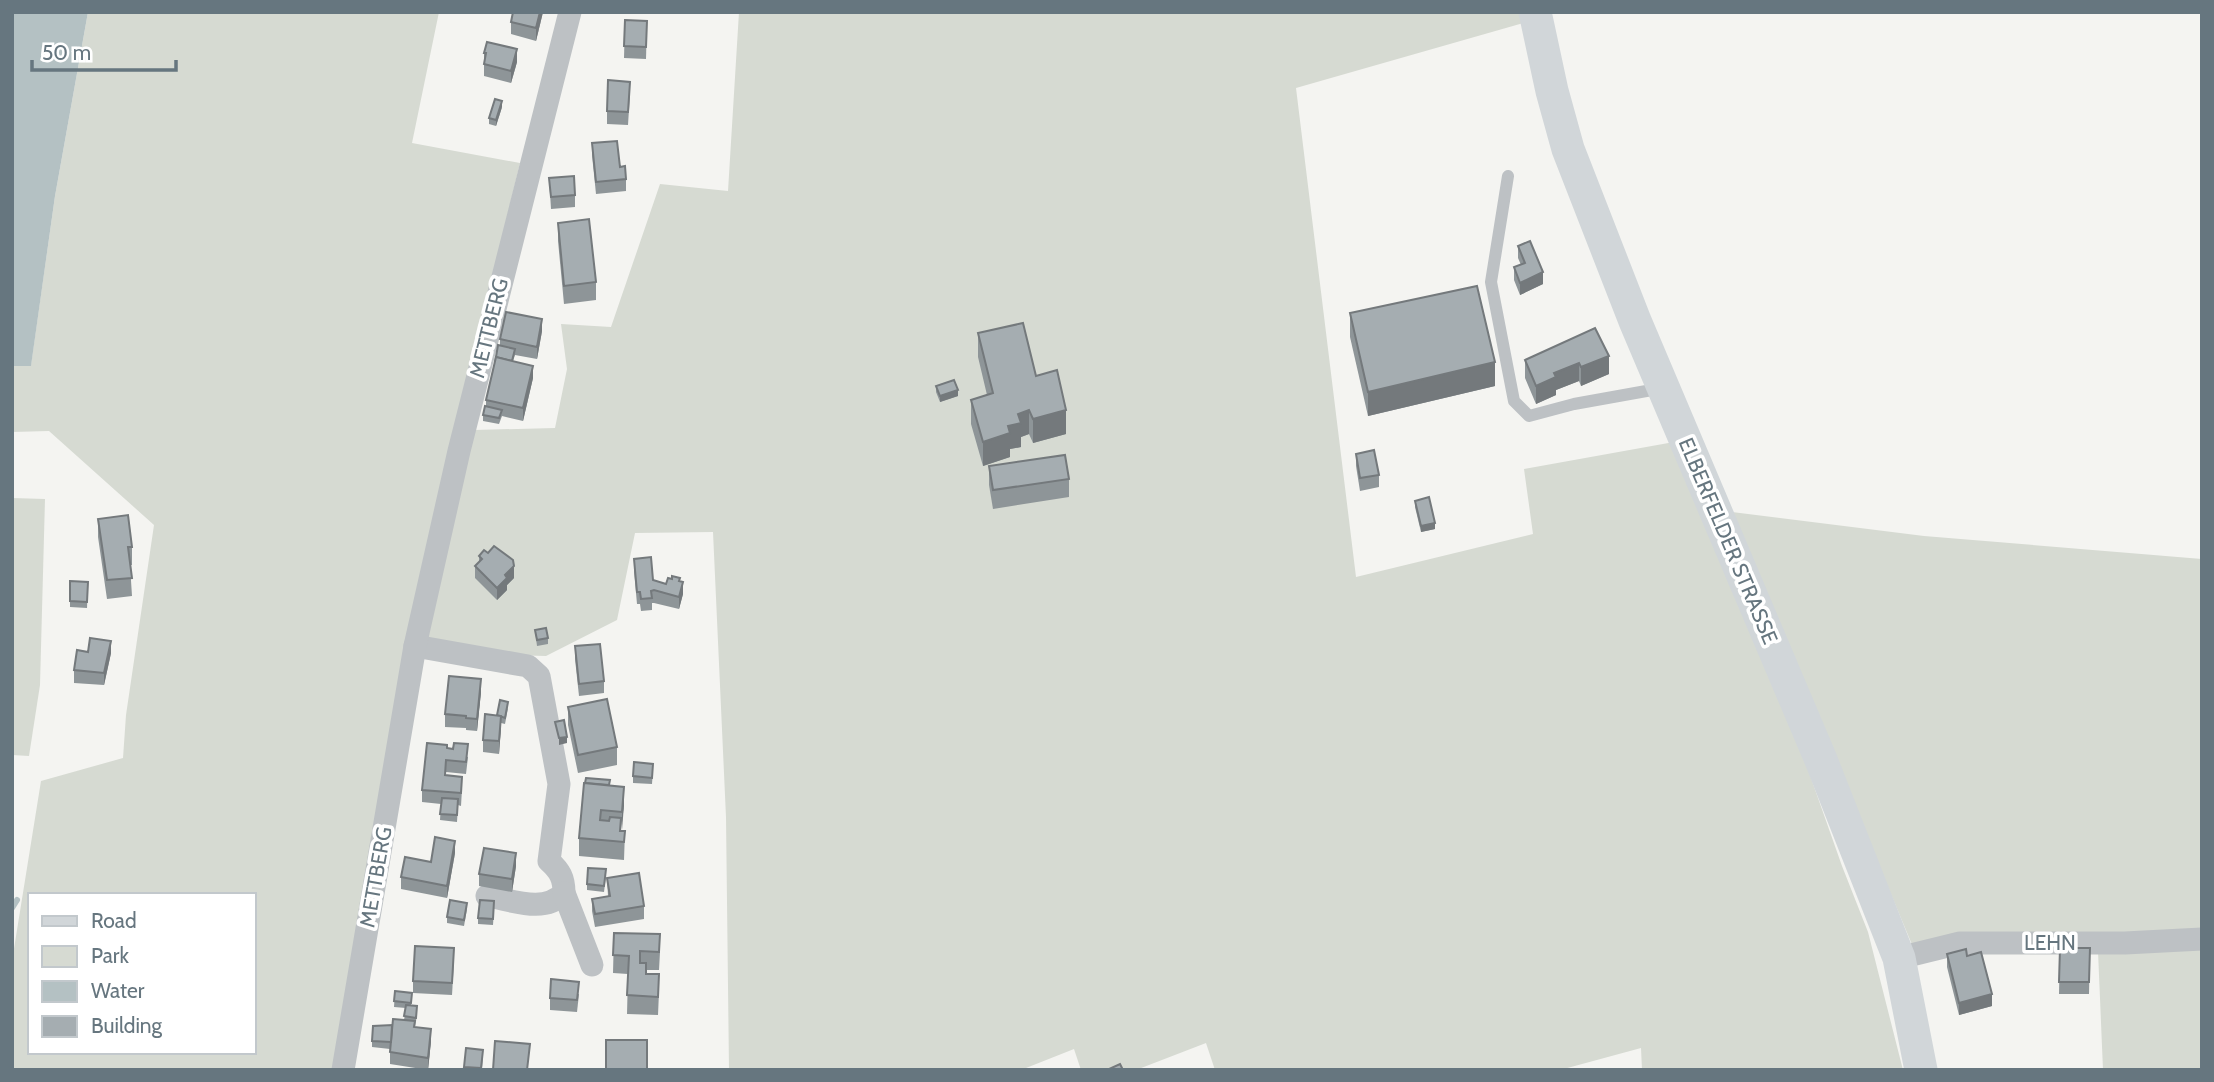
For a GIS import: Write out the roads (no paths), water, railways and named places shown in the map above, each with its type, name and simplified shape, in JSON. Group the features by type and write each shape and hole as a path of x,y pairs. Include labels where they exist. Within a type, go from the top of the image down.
{"main road":[{"name":"ELBERFELDER STRASSE","path":"1535,12 1568,149 1663,388 1821,760 1899,958 1921,1070"}],"street":[{"name":"METTBERG","path":"348,1069 415,646 459,451 570,12"},
{"path":"415,646 528,666 539,677 559,784 549,861 559,870 564,881 564,893 592,965"},
{"path":"487,896 542,906 558,899 564,893"},
{"name":"LEHN","path":"1899,958 1961,943 2125,943 2202,939"}],"lane":[{"path":"1508,176 1491,282 1514,401 1529,416 1574,404 1663,388"}],"water":[{"path":"12,12 88,12 55,196 31,366 12,366"}],"waterway":[{"path":"12,908 17,900"}]}
